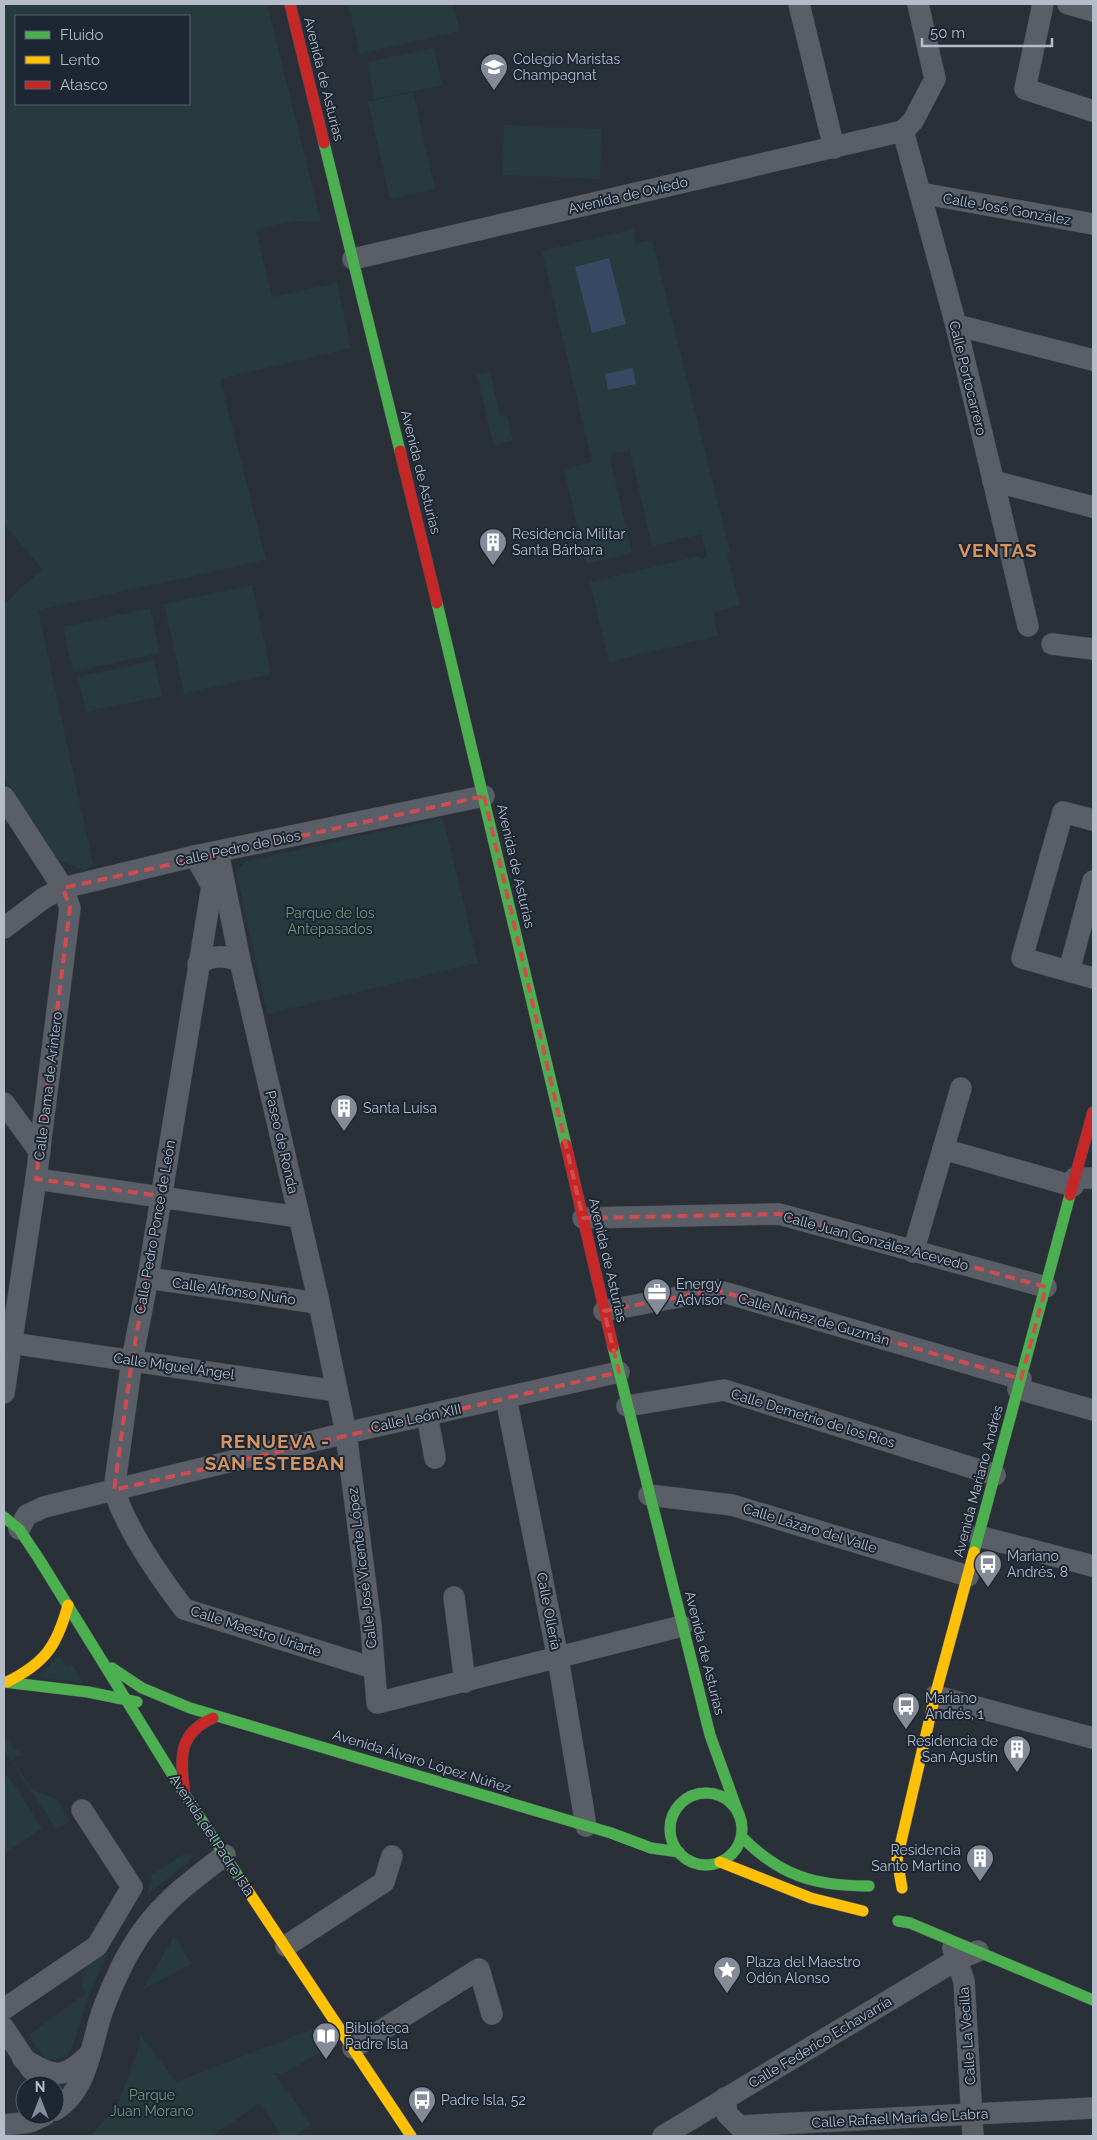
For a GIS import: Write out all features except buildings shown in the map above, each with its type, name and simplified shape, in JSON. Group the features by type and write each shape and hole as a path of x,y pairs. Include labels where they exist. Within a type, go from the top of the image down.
{"main road":[{"name":"Avenida de Asturias","path":"290,4 484,796 627,1406 710,1735 739,1815"},
{"name":"Avenida Mariano Andrés","path":"886,1878 897,1859 935,1696 1019,1384 1046,1287 1080,1181 1093,1112"},
{"name":"Avenida del Padre Isla","path":"12,1523 101,1656 185,1795 411,2136"},
{"path":"5,1682 29,1672 49,1654 61,1634 68,1605"},
{"name":"Avenida Álvaro López Núñez","path":"101,1656 121,1676 142,1688 219,1718 611,1833 651,1848 679,1852"},
{"name":"Avenida Álvaro López Núñez","path":"5,1682 88,1692 219,1718"},
{"path":"185,1795 181,1754 185,1740 194,1728 219,1718"},
{"name":"Avenida de Asturias","path":"708,1762 710,1735"},
{"path":"694,1795 703,1779"},
{"path":"705,1793 721,1796 734,1806 739,1815 742,1837 737,1848 730,1856 720,1862 709,1865 698,1864 679,1852 673,1842 670,1831 672,1819 684,1801 694,1795 705,1793"},
{"path":"658,1827 672,1819"},
{"name":"Avenida Álvaro López Núñez","path":"611,1833 640,1835 644,1833"},
{"path":"742,1837 765,1859 791,1876 820,1884 869,1886 886,1878 902,1888"},
{"name":"Avenida Mariano Andrés","path":"897,1859 902,1888 908,1907"},
{"path":"720,1862 811,1898 863,1911"},
{"path":"869,1886 862,1898 863,1911 872,1922"},
{"path":"898,1922 908,1907 930,1930"},
{"path":"885,1926 898,1922 910,1923 930,1930 1093,2000"}],"street":[{"path":"799,4 834,148"},
{"path":"903,131 913,121 936,79 918,4"},
{"path":"1043,4 1025,89 1093,111"},
{"path":"1068,4 1093,11"},
{"name":"Avenida de Oviedo","path":"353,259 903,131"},
{"name":"Calle Portocarrero","path":"903,131 956,325 1028,626"},
{"name":"Calle José González","path":"920,193 1093,224"},
{"path":"956,325 1093,360"},
{"path":"993,481 1093,507"},
{"path":"1052,644 1093,649"},
{"name":"Calle Pedro de Dios","path":"4,928 44,898 63,888 195,856 484,796"},
{"name":"Calle Dama de Arintero","path":"4,797 10,820 63,888 70,908 40,1152 9,1329 4,1393"},
{"path":"1093,820 1063,812 1022,958 1093,978"},
{"name":"Paseo de Ronda","path":"218,852 240,961 346,1433"},
{"name":"Calle Pedro Ponce de León","path":"114,1490 132,1360 162,1196 212,886 195,856"},
{"path":"1069,971 1093,881"},
{"path":"198,964 208,958 219,956 240,961"},
{"path":"913,1252 961,1088"},
{"path":"4,1103 40,1152"},
{"path":"943,1149 1080,1181"},
{"path":"36,1179 299,1217"},
{"name":"Calle Juan González Acevedo","path":"584,1218 779,1214 1046,1287"},
{"name":"Calle Alfonso Nuño","path":"148,1278 310,1302 319,1306"},
{"name":"Calle Núñez de Guzmán","path":"604,1310 716,1290 1019,1384 1093,1410"},
{"name":"Calle Miguel Ángel","path":"9,1329 132,1360 337,1391"},
{"name":"Calle León XIII","path":"12,1523 23,1519 36,1509 346,1433 619,1372"},
{"name":"Calle Demetrio de los Ríos","path":"627,1406 724,1390 995,1475"},
{"name":"Calle Ollería","path":"506,1398 558,1658 586,1826"},
{"path":"427,1415 435,1458"},
{"name":"Calle José Vicente López","path":"346,1433 371,1626 377,1703 465,1682"},
{"name":"Calle Maestro Uriarte","path":"114,1490 120,1508 170,1590 184,1609 373,1668"},
{"name":"Calle Lázaro del Valle","path":"650,1495 732,1504 968,1576"},
{"name":"Avenida del Padre Isla","path":"4,1504 12,1523"},
{"path":"978,1536 1093,1566"},
{"path":"454,1597 465,1682 682,1626"},
{"path":"935,1696 1093,1738"},
{"path":"4,2009 97,1946 132,1887 82,1810"},
{"path":"65,2099 76,2091 90,2054 102,2012 120,1971 147,1924 169,1899 225,1855"},
{"path":"286,1946 384,1882 392,1856"},
{"name":"Calle La Vecilla","path":"949,1938 958,1959 964,1981 973,2136"},
{"name":"Calle Federico Echavarría","path":"663,2136 958,1959 978,1951"},
{"path":"353,2048 479,1970 492,2014"},
{"path":"4,2028 23,2059 36,2075"},
{"path":"23,2059 46,2072 57,2073 73,2070 90,2054"},
{"path":"23,2059 29,2075"},
{"name":"Calle Rafael María de Labra","path":"725,2098 727,2114 739,2126 1093,2108"},
{"path":"4,2125 15,2118"}],"highlighted area":[{"path":"484,796 583,1218 779,1214 1046,1287 1021,1379 716,1290 604,1311 619,1372 114,1490 132,1360 161,1196 36,1179 70,908 63,888"}],"green space":[{"path":"4,4 267,4 321,222 295,221 256,230 272,297 337,283 351,348 220,379 266,560 38,610 93,864 86,871 58,860 4,777 4,604 42,569 4,524"},
{"path":"348,4 453,4 460,31 360,54"},
{"path":"434,48 442,85 374,99 367,62"},
{"path":"413,92 435,189 390,199 368,102"},
{"path":"504,125 602,129 600,179 502,175"},
{"path":"633,229 636,244 652,240 730,552 727,553 740,606 713,612 718,636 609,662 590,582 699,556 700,559 707,557 702,534 652,546 630,451 613,453 610,458 632,553 586,564 564,469 592,462 542,251"},
{"path":"490,372 500,416 507,415 513,441 496,445 492,439 477,375"},
{"path":"252,585 271,674 184,694 164,604"},
{"path":"150,608 160,653 73,672 63,627"},
{"path":"154,660 162,696 86,712 78,677"},
{"name":"Parque de los Antepasados","path":"443,818 478,963 267,1014 236,872 247,861"},
{"path":"59,1656 67,1666 71,1663 83,1683 37,1677"},
{"path":"4,1734 13,1748 24,1754 12,1759 32,1790 57,1799 70,1821 56,1829 4,1750"},
{"path":"8,1776 42,1828 4,1854 4,1778"},
{"path":"193,1854 187,1863 147,1895 152,1875 182,1855"},
{"path":"174,1937 192,1964 142,1990"},
{"path":"109,1951 88,1998 72,2048 67,2055 56,2060 45,2059 29,2035 85,1994 82,1986 83,1973 91,1963"},
{"name":"Parque Juan Morano","path":"315,2028 327,2048 283,2074 274,2073 311,2125 295,2136 282,2136 260,2103 212,2136 90,2136 118,2104 140,2044 140,2034 176,2082"}],"water":[{"path":"609,258 626,324 592,333 575,267"},
{"path":"633,368 636,384 608,390 605,374"}],"traffic: fast":[{"path":"324,143 400,451"},
{"path":"437,603 566,1145"},
{"path":"974,1552 1070,1195"},
{"path":"613,1347 710,1735 739,1815"},
{"path":"4,1517 19,1529 39,1559 185,1795 242,1882"},
{"path":"112,1668 142,1688 190,1708 611,1833 651,1848 679,1852"},
{"path":"4,1682 88,1692 137,1702"},
{"path":"706,1793 726,1799 736,1809 742,1829 736,1849 726,1859 706,1865 686,1859 676,1849 670,1829 676,1809 686,1799 706,1793"},
{"path":"742,1837 770,1861 800,1876 832,1884 869,1886"},
{"path":"898,1921 910,1923 1093,2000"}],"traffic: slow":[{"path":"902,1888 897,1859 935,1696 974,1552"},
{"path":"7,1682 31,1668 48,1652 59,1632 68,1605"},
{"path":"720,1862 811,1898 863,1911"},
{"path":"242,1882 411,2136"}],"traffic: jam":[{"path":"290,4 324,143"},
{"path":"400,451 437,603"},
{"path":"1070,1195 1093,1112"},
{"path":"566,1145 613,1347"},
{"path":"184,1789 182,1766 184,1747 194,1731 213,1718"}],"place":[{"name":"Colegio Maristas Champagnat","path":"494,91"},
{"name":"Residencia Militar Santa Bárbara","path":"493,566"},
{"name":"Santa Luisa","path":"344,1132"},
{"name":"Energy Advisor","path":"657,1316"},
{"name":"Mariano Andrés, 8","path":"988,1588"},
{"name":"Mariano Andrés, 1","path":"906,1730"},
{"name":"Residencia de San Agustín","path":"1017,1773"},
{"name":"Residencia Santo Martino","path":"980,1882"},
{"name":"Plaza del Maestro Odón Alonso","path":"727,1994"},
{"name":"Biblioteca Padre Isla","path":"326,2060"},
{"name":"Padre Isla, 52","path":"422,2124"}],"district":[{"name":"VENTAS","path":"998,550"},
{"name":"RENUEVA - SAN ESTEBAN","path":"275,1452"}]}
